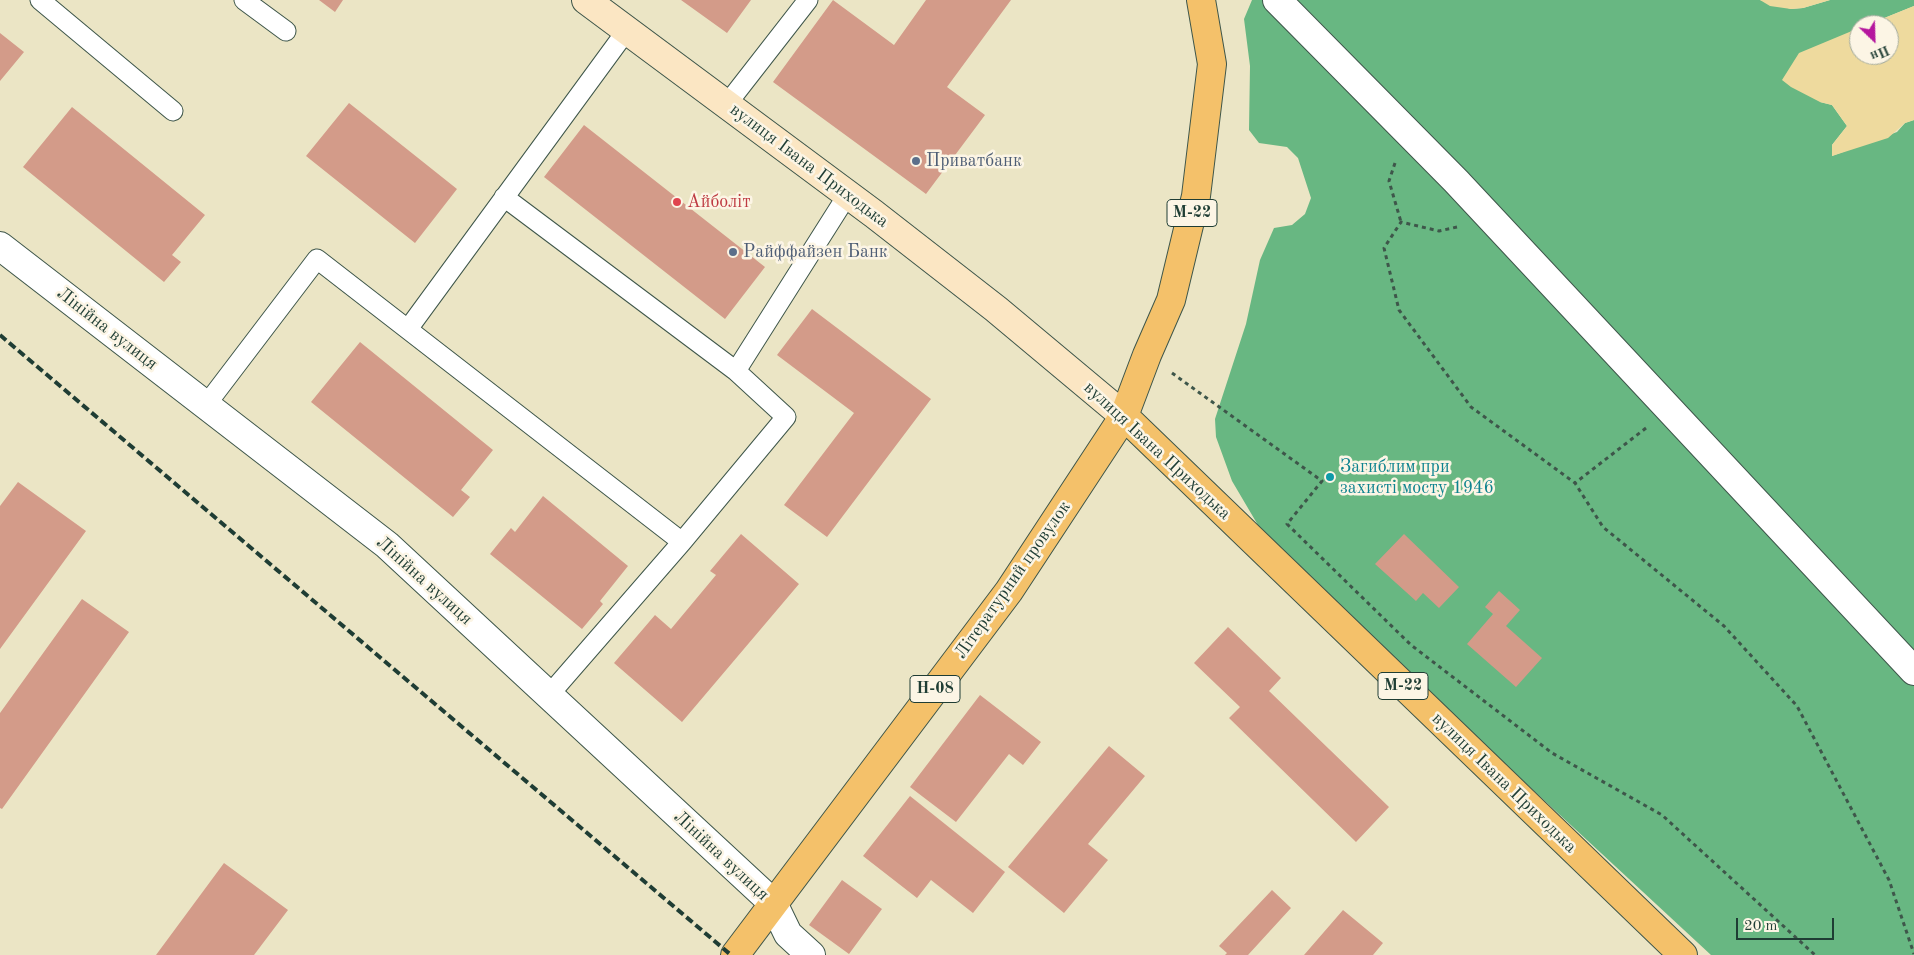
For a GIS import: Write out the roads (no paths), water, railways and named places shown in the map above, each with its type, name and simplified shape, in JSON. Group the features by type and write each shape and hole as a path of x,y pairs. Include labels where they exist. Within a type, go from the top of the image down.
{"main road":[{"name":"вулиця Івана Приходька","path":"586,0 848,194 996,309 1124,416 1682,955"},
{"name":"М-22","path":"1124,416 1147,355 1171,300 1196,196 1212,64 1200,0"},
{"name":"Літературний провулок","path":"735,955 1009,591 1124,416"}],"street":[{"path":"1277,0 1482,208 1914,671"},
{"name":"Лінійна вулиця","path":"0,246 387,545 773,904 788,934 811,955"}],"lane":[{"path":"40,0 173,112"},
{"path":"244,0 286,31"},
{"path":"727,104 808,0"},
{"path":"408,329 627,30"},
{"path":"736,371 848,194"},
{"path":"504,198 736,371 786,417 682,542 549,695"},
{"path":"206,405 317,259 682,542"}],"railway":[{"path":"0,335 731,955"}],"place":[{"name":"Приватбанк","path":"916,161"},
{"name":"Айболіт","path":"677,202"},
{"name":"Райффайзен Банк","path":"733,252"},
{"name":"Загиблим при захисті мосту 1946","path":"1330,477"}]}
